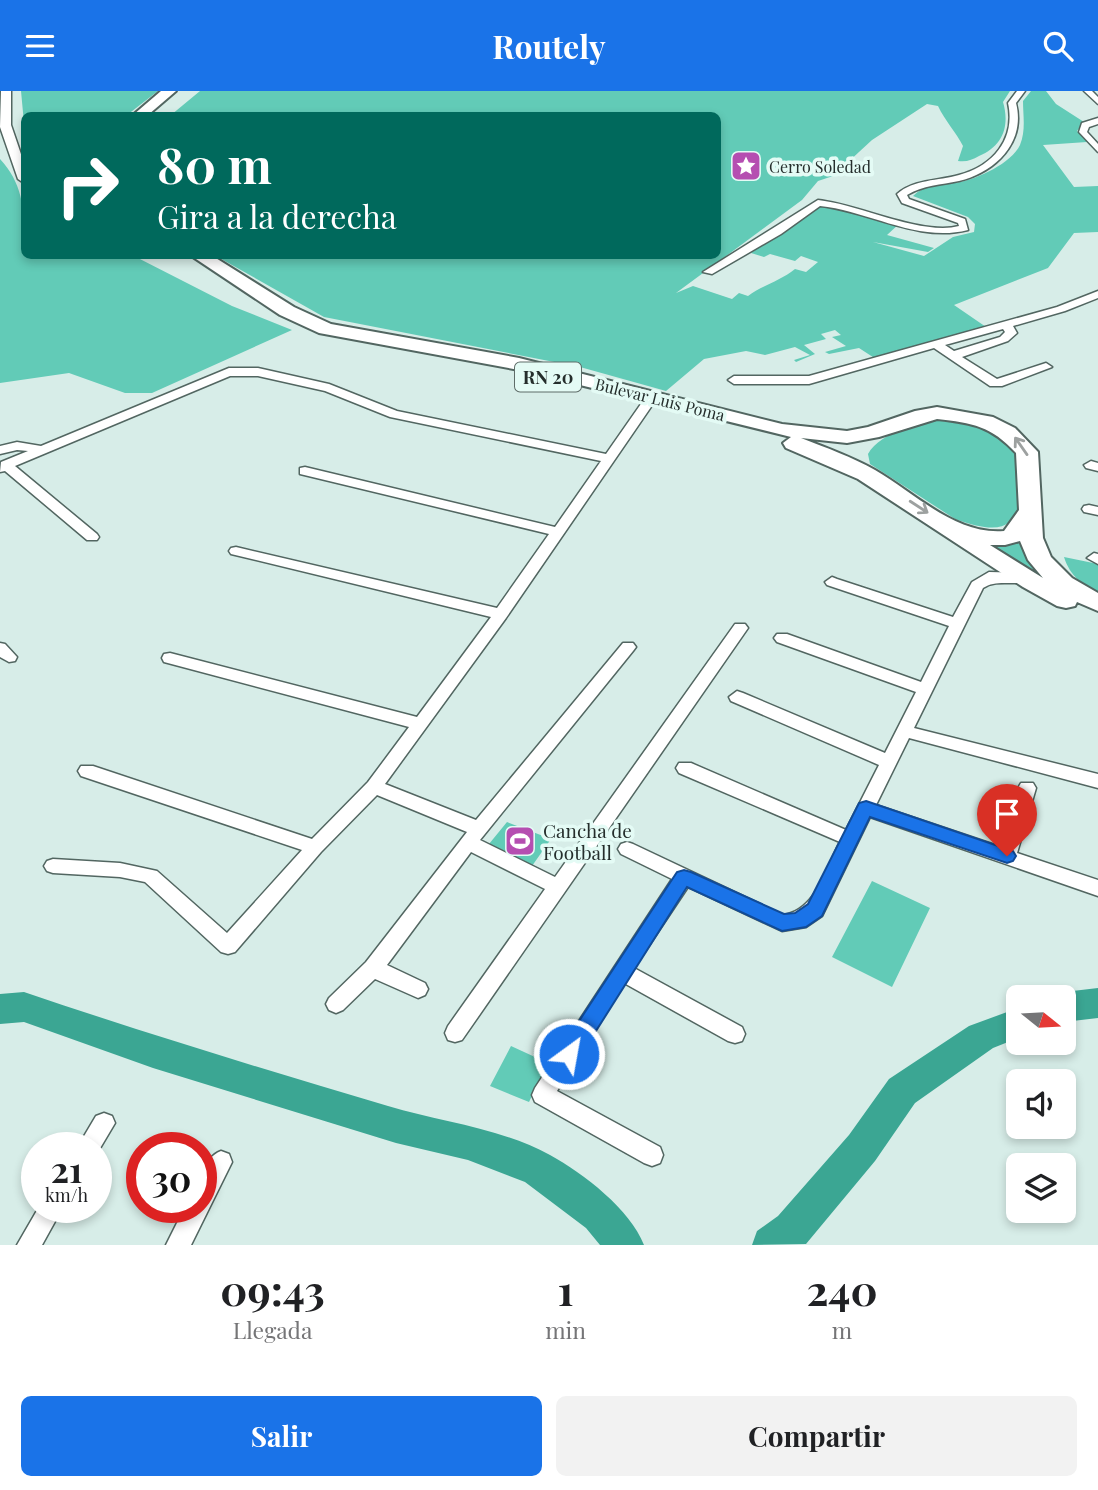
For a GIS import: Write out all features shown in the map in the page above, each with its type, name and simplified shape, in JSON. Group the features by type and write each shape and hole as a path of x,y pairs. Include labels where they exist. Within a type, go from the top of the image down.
{"highway":[{"path":"143,112 169,91"},
{"path":"156,112 181,91"},
{"name":"Bulevar Luis Poma","path":"191,259 326,329 519,364 808,435 847,437 872,433 922,415 937,413 966,416 1001,428 1018,440 1027,451 1030,511"},
{"name":"Bulevar Luis Poma","path":"191,259 280,318 316,333 354,342 491,364 810,448 881,482 958,532"},
{"path":"647,404 657,401 674,402"},
{"path":"872,433 862,444 860,456 867,470 881,482"},
{"path":"958,532 993,538 1013,537 1022,528 1030,511"},
{"name":"RN 20","path":"1030,511 1031,538 1040,561 1063,584 1098,603"},
{"name":"RN 20","path":"958,532 1056,596 1098,615"}],"street":[{"path":"708,272 777,232 818,203 839,205 939,231 957,232 964,228 962,221 905,201 902,194 922,184 961,178 976,172 1002,153 1012,143 1017,115 1013,103 1021,91"},
{"path":"1088,91 1098,102"},
{"path":"4,94 5,125 12,138 21,169"},
{"path":"1098,121 1085,125 1083,132 1098,149"},
{"path":"12,138 21,146"},
{"path":"734,380 809,380 1061,309 1098,294"},
{"path":"952,356 1004,339 1011,333 1007,324"},
{"path":"936,344 980,377 998,383 1046,367"},
{"path":"92,537 3,466 229,372 258,372 329,388 394,414 610,459"},
{"path":"53,866 120,870 150,876 228,946 315,847 374,787 501,614 647,404"},
{"path":"0,450 17,446 40,450"},
{"path":"305,471 559,532"},
{"path":"236,551 501,614"},
{"path":"627,849 782,923 799,921 815,910 977,585 989,577 1026,577"},
{"path":"832,582 958,624"},
{"path":"455,1033 740,628"},
{"path":"782,638 925,688"},
{"path":"335,1004 373,968 474,836 628,647"},
{"path":"170,658 422,724"},
{"path":"737,697 889,762"},
{"path":"904,731 1098,781"},
{"path":"685,768 850,839"},
{"path":"87,771 315,847"},
{"path":"374,787 474,836 558,887"},
{"path":"1007,856 1027,788"},
{"path":"866,808 1098,888"},
{"path":"652,1155 543,1095 684,877"},
{"path":"373,968 418,989"},
{"path":"621,971 735,1034"},
{"path":"99,1132 104,1123"},
{"path":"217,1170 221,1162"},
{"path":"29,1245 42,1223"},
{"path":"178,1245 190,1223"}],"green space":[{"path":"21,91 158,91 131,112 23,112"},
{"path":"200,91 1010,91 1003,102 1006,119 1003,134 987,152 969,160 958,161 963,146 938,106 927,104 872,140 833,176 818,181 802,200 676,293 693,286 732,299 739,293 748,296 795,269 806,272 818,262 801,256 795,261 770,254 764,257 751,253 816,205 830,204 900,223 887,235 934,248 928,252 873,242 924,256 953,237 974,232 975,224 968,217 913,196 927,188 962,182 981,175 1009,159 1022,139 1023,101 1031,91 1046,91 1056,104 1084,122 1077,131 1087,142 1043,145 1074,187 1098,186 1098,232 1074,233 1048,268 954,305 989,329 879,361 859,348 829,354 825,352 846,346 832,337 841,335 835,330 821,334 826,339 804,345 815,354 796,362 794,360 810,355 795,347 765,355 746,351 704,359 666,391 580,367 324,317 221,259 721,259 721,112 175,112"},
{"path":"0,159 15,181 21,200 21,259 140,259 232,306 292,330 152,393 125,393 69,373 0,383"},
{"path":"948,419 994,428 1019,455 1018,505 1014,517 1007,524 995,527 978,526 955,519 870,464 868,454 882,439 915,425"},
{"path":"1025,541 1032,562 1056,588 989,546"},
{"path":"1064,557 1098,564 1098,595 1073,574"},
{"name":"Cancha de Football","path":"507,822 551,839 532,866 489,844"},
{"path":"872,881 930,908 892,987 832,957"},
{"path":"511,1046 548,1063 529,1102 490,1086"}],"waterway":[{"path":"1076,1006 1098,1003"},
{"path":"0,1009 24,1007 153,1052 396,1126 468,1142 537,1168 600,1214 625,1245"},
{"path":"771,1245 792,1230 862,1148 902,1091 981,1037 1006,1028"}],"place":[{"name":"Cerro Soledad","path":"746,166"},
{"name":"Cancha de Football","path":"520,841"}],"route":[{"path":"569,1054 684,877 782,923 799,921 815,910 866,808 1007,856"}]}
